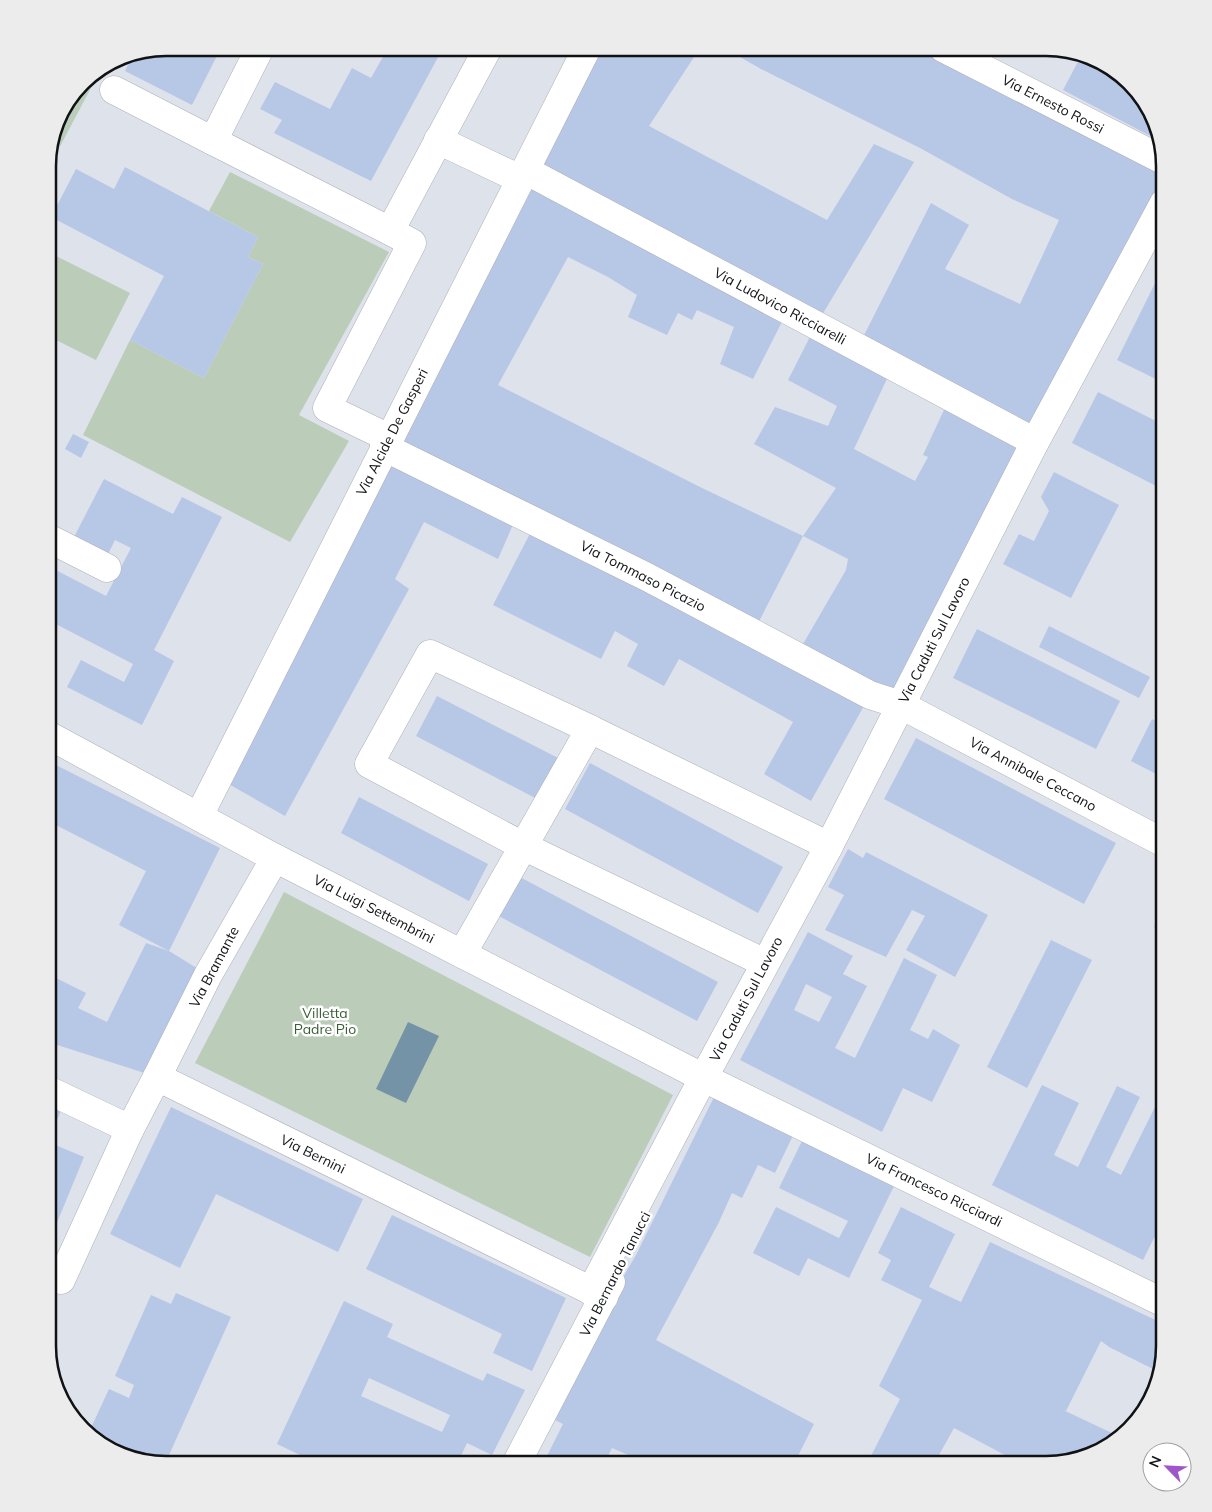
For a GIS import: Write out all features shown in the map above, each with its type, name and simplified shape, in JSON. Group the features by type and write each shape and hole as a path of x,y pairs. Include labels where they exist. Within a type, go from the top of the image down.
{"street":[{"path":"213,141 256,56"},
{"path":"114,90 390,231 484,56"},
{"name":"Via Alcide De Gasperi","path":"199,816 386,442 583,56"},
{"name":"Via Ernesto Rossi","path":"959,56 1155,156"},
{"name":"Via Ludovico Ricciarelli","path":"438,140 523,174 1035,442"},
{"name":"Via Caduti Sul Lavoro","path":"709,1081 765,963 829,846 1035,442 1156,218"},
{"name":"Via Tommaso Picazio","path":"390,231 412,243 327,408 386,442 870,695 901,705"},
{"path":"56,542 107,568"},
{"path":"765,963 523,846 369,764 430,654 590,729 829,846"},
{"name":"Via Annibale Ceccano","path":"901,705 1156,840"},
{"path":"462,954 590,729"},
{"name":"Via Luigi Settembrini","path":"56,739 275,858 709,1081"},
{"name":"Via Bramante","path":"157,1077 208,974 275,858"},
{"path":"61,1280 130,1129 157,1077"},
{"name":"Via Bernini","path":"157,1077 597,1294"},
{"name":"Via Bernardo Tanucci","path":"520,1456 597,1294 709,1081"},
{"name":"Via Francesco Ricciardi","path":"709,1081 1156,1299"},
{"path":"56,1094 130,1129"}],"green space":[{"path":"93,84 57,152 60,138 71,111"},
{"path":"230,172 389,252 299,415 349,441 290,542 83,435 130,340 204,378 263,264 248,257 258,237 209,211"},
{"path":"56,256 130,293 96,360 56,340"},
{"name":"Villetta Padre Pio","path":"284,892 673,1095 590,1257 195,1063"}],"water":[{"path":"408,1022 439,1036 406,1103 376,1089"}],"building":[{"path":"159,56 217,56 192,105 125,71 129,63 145,58"},
{"path":"383,56 439,56 371,181 274,133 282,120 260,109 275,82 330,109 352,68 371,78"},
{"path":"583,56 694,56 649,126 827,220 874,144 914,162 816,325 858,347 931,203 969,225 945,269 1020,304 1059,220 1012,199 920,148 738,56 958,56 1156,162 1156,218 901,705 870,695 811,801 764,774 793,722 679,659 664,686 627,666 638,644 615,631 601,659 493,605 536,522 518,513 498,559 424,522 395,579 409,589 285,816 218,778","holes":["568,257 608,277 637,295 628,317 667,335 678,313 692,320 697,310 734,327 720,364 753,379 788,310 816,325 788,380 837,406 828,426 775,407 754,444 836,488 803,536 702,488 498,385","893,366 950,397 923,455 928,457 915,481 854,449","803,536 848,559 846,570 796,656 753,633"]},
{"path":"1078,61 1101,71 1124,88 1137,105 1152,137 1063,90"},
{"path":"125,167 258,237 248,257 263,264 204,378 130,340 164,276 56,220 56,207 76,169 114,189"},
{"path":"1156,281 1156,379 1117,360"},
{"path":"1098,392 1156,421 1156,486 1072,443"},
{"path":"73,434 89,442 81,458 65,449"},
{"path":"1054,472 1119,505 1071,598 1003,564 1019,534 1034,541 1049,511 1041,497"},
{"path":"104,479 173,514 182,497 222,517 154,650 174,661 142,725 67,687 81,660 124,682 133,664 56,624 56,570 106,596 131,548 115,540 107,556 73,539"},
{"path":"1049,626 1150,677 1139,698 1039,647"},
{"path":"977,629 1120,701 1096,749 953,678"},
{"path":"437,696 560,759 539,800 416,736"},
{"path":"1152,719 1156,721 1156,774 1131,761"},
{"path":"916,738 1116,843 1084,904 884,799"},
{"path":"590,763 783,867 758,913 565,809"},
{"path":"56,765 220,848 169,951 119,925 146,871 56,825"},
{"path":"359,797 488,864 469,901 341,833"},
{"path":"848,849 863,858 866,852 988,915 955,977 906,950 925,916 912,910 886,957 825,930 844,895 828,887"},
{"path":"516,875 718,982 697,1021 495,914"},
{"path":"808,932 853,956 843,974 867,986 835,1048 855,1058 904,958 937,975 910,1030 928,1039 933,1029 960,1045 932,1102 903,1088 882,1132 740,1060","holes":["806,984 832,997 819,1022 794,1010"]},
{"path":"1051,940 1092,960 1027,1088 987,1067"},
{"path":"146,943 169,951 208,975 157,1077 56,1045 56,978 86,993 78,1008 107,1022"},
{"path":"1042,1085 1079,1103 1054,1155 1078,1167 1117,1086 1140,1097 1106,1167 1121,1175 1156,1105 1156,1234 1143,1260 992,1185"},
{"path":"717,1091 797,1127 775,1173 758,1165 742,1198 732,1193 719,1222 656,1340 814,1424 798,1456 630,1456 612,1448 608,1456 547,1456 563,1424 549,1417 603,1312 636,1255"},
{"path":"56,1105 62,1108 56,1123"},
{"path":"171,1107 363,1199 338,1252 216,1194 180,1268 110,1234"},
{"path":"802,1141 894,1186 849,1278 808,1258 799,1276 753,1253 776,1207 839,1238 848,1221 779,1188"},
{"path":"56,1145 84,1157 56,1225"},
{"path":"901,1207 955,1234 929,1287 961,1302 990,1242 1156,1320 1153,1369 1101,1341 1066,1411 1061,1409 1112,1433 1081,1450 1060,1455 1007,1456 954,1428 938,1456 871,1456 900,1399 879,1386 922,1300 881,1280 891,1260 878,1253"},
{"path":"392,1215 566,1298 532,1371 493,1353 502,1334 366,1269"},
{"path":"176,1293 231,1317 169,1456 152,1455 138,1452 111,1441 91,1427 109,1389 129,1398 134,1385 115,1376 151,1295 171,1304"},
{"path":"344,1301 393,1324 387,1337 483,1381 487,1373 525,1390 492,1455 467,1443 461,1456 302,1456 277,1444","holes":["369,1378 450,1415 442,1432 361,1396"]}]}
